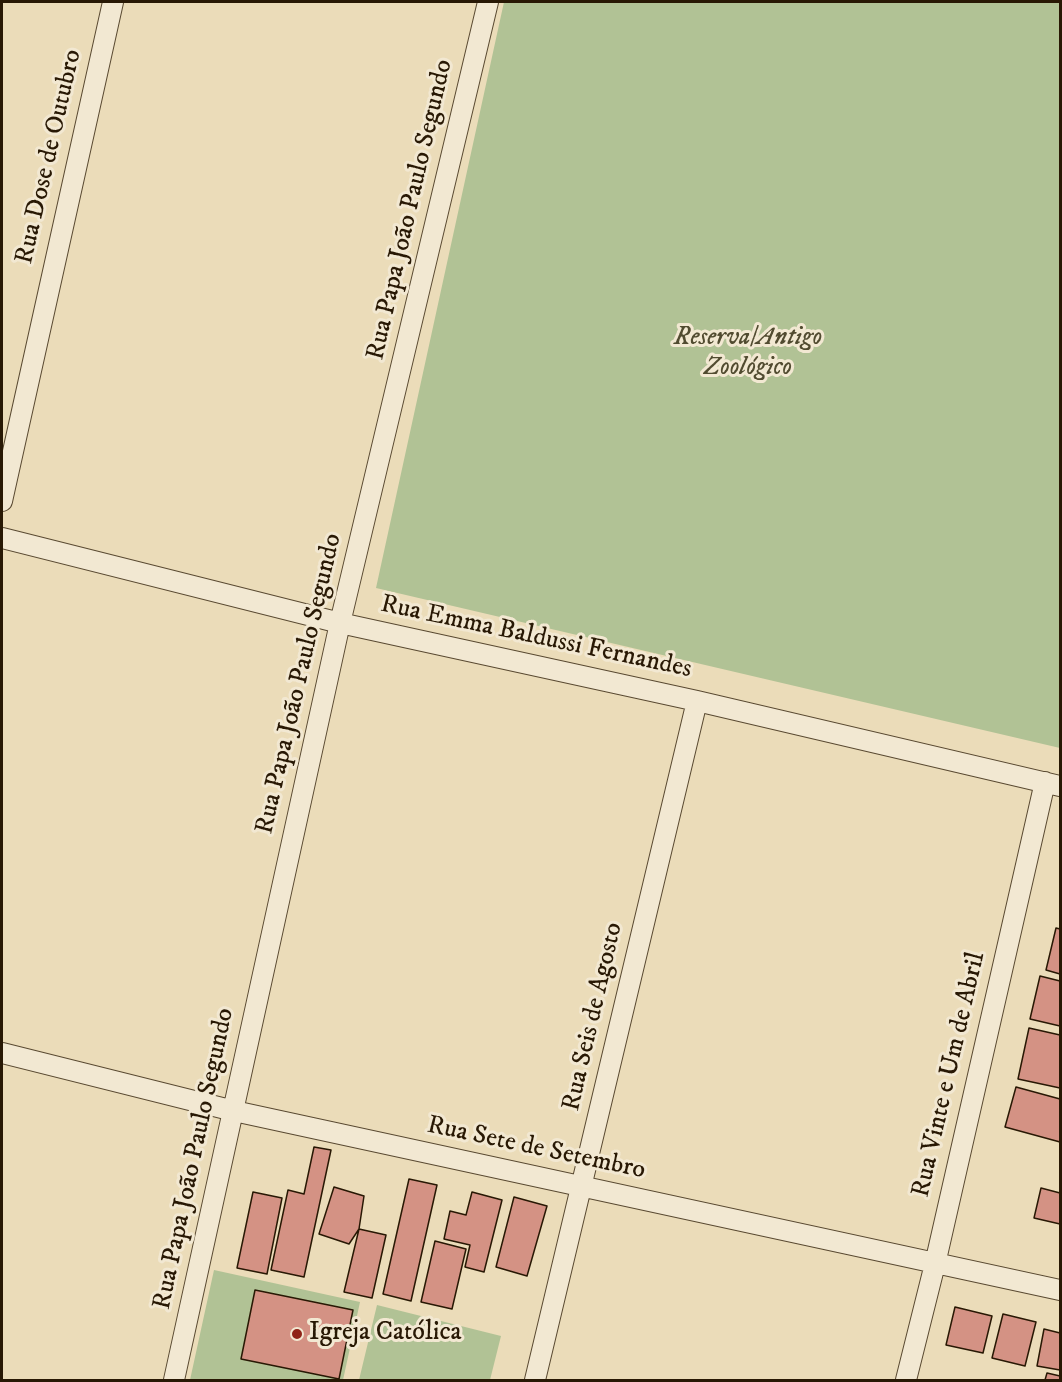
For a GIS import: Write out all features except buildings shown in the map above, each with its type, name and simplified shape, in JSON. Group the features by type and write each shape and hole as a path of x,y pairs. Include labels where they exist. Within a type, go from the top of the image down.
{"street":[{"name":"Rua Dose de Outubro","path":"2,501 113,2"},
{"name":"Rua Papa João Paulo Segundo","path":"174,1380 340,623 488,2"},
{"name":"Rua Emma Baldussi Fernandes","path":"2,538 340,623 697,701 1053,784"},
{"name":"Rua Seis de Agosto","path":"535,1380 697,701"},
{"name":"Rua Vinte e Um de Abril","path":"906,1380 1053,784"},
{"name":"Rua Sete de Setembro","path":"2,1053 234,1111 1060,1290"}],"green space":[{"name":"Reserva/Antigo Zoológico","path":"504,2 1060,2 1060,748 376,588"},
{"path":"214,1270 360,1302 343,1380 190,1380"},
{"path":"377,1305 501,1336 490,1380 359,1380"}],"place":[{"name":"Igreja Católica","path":"297,1334"}]}
